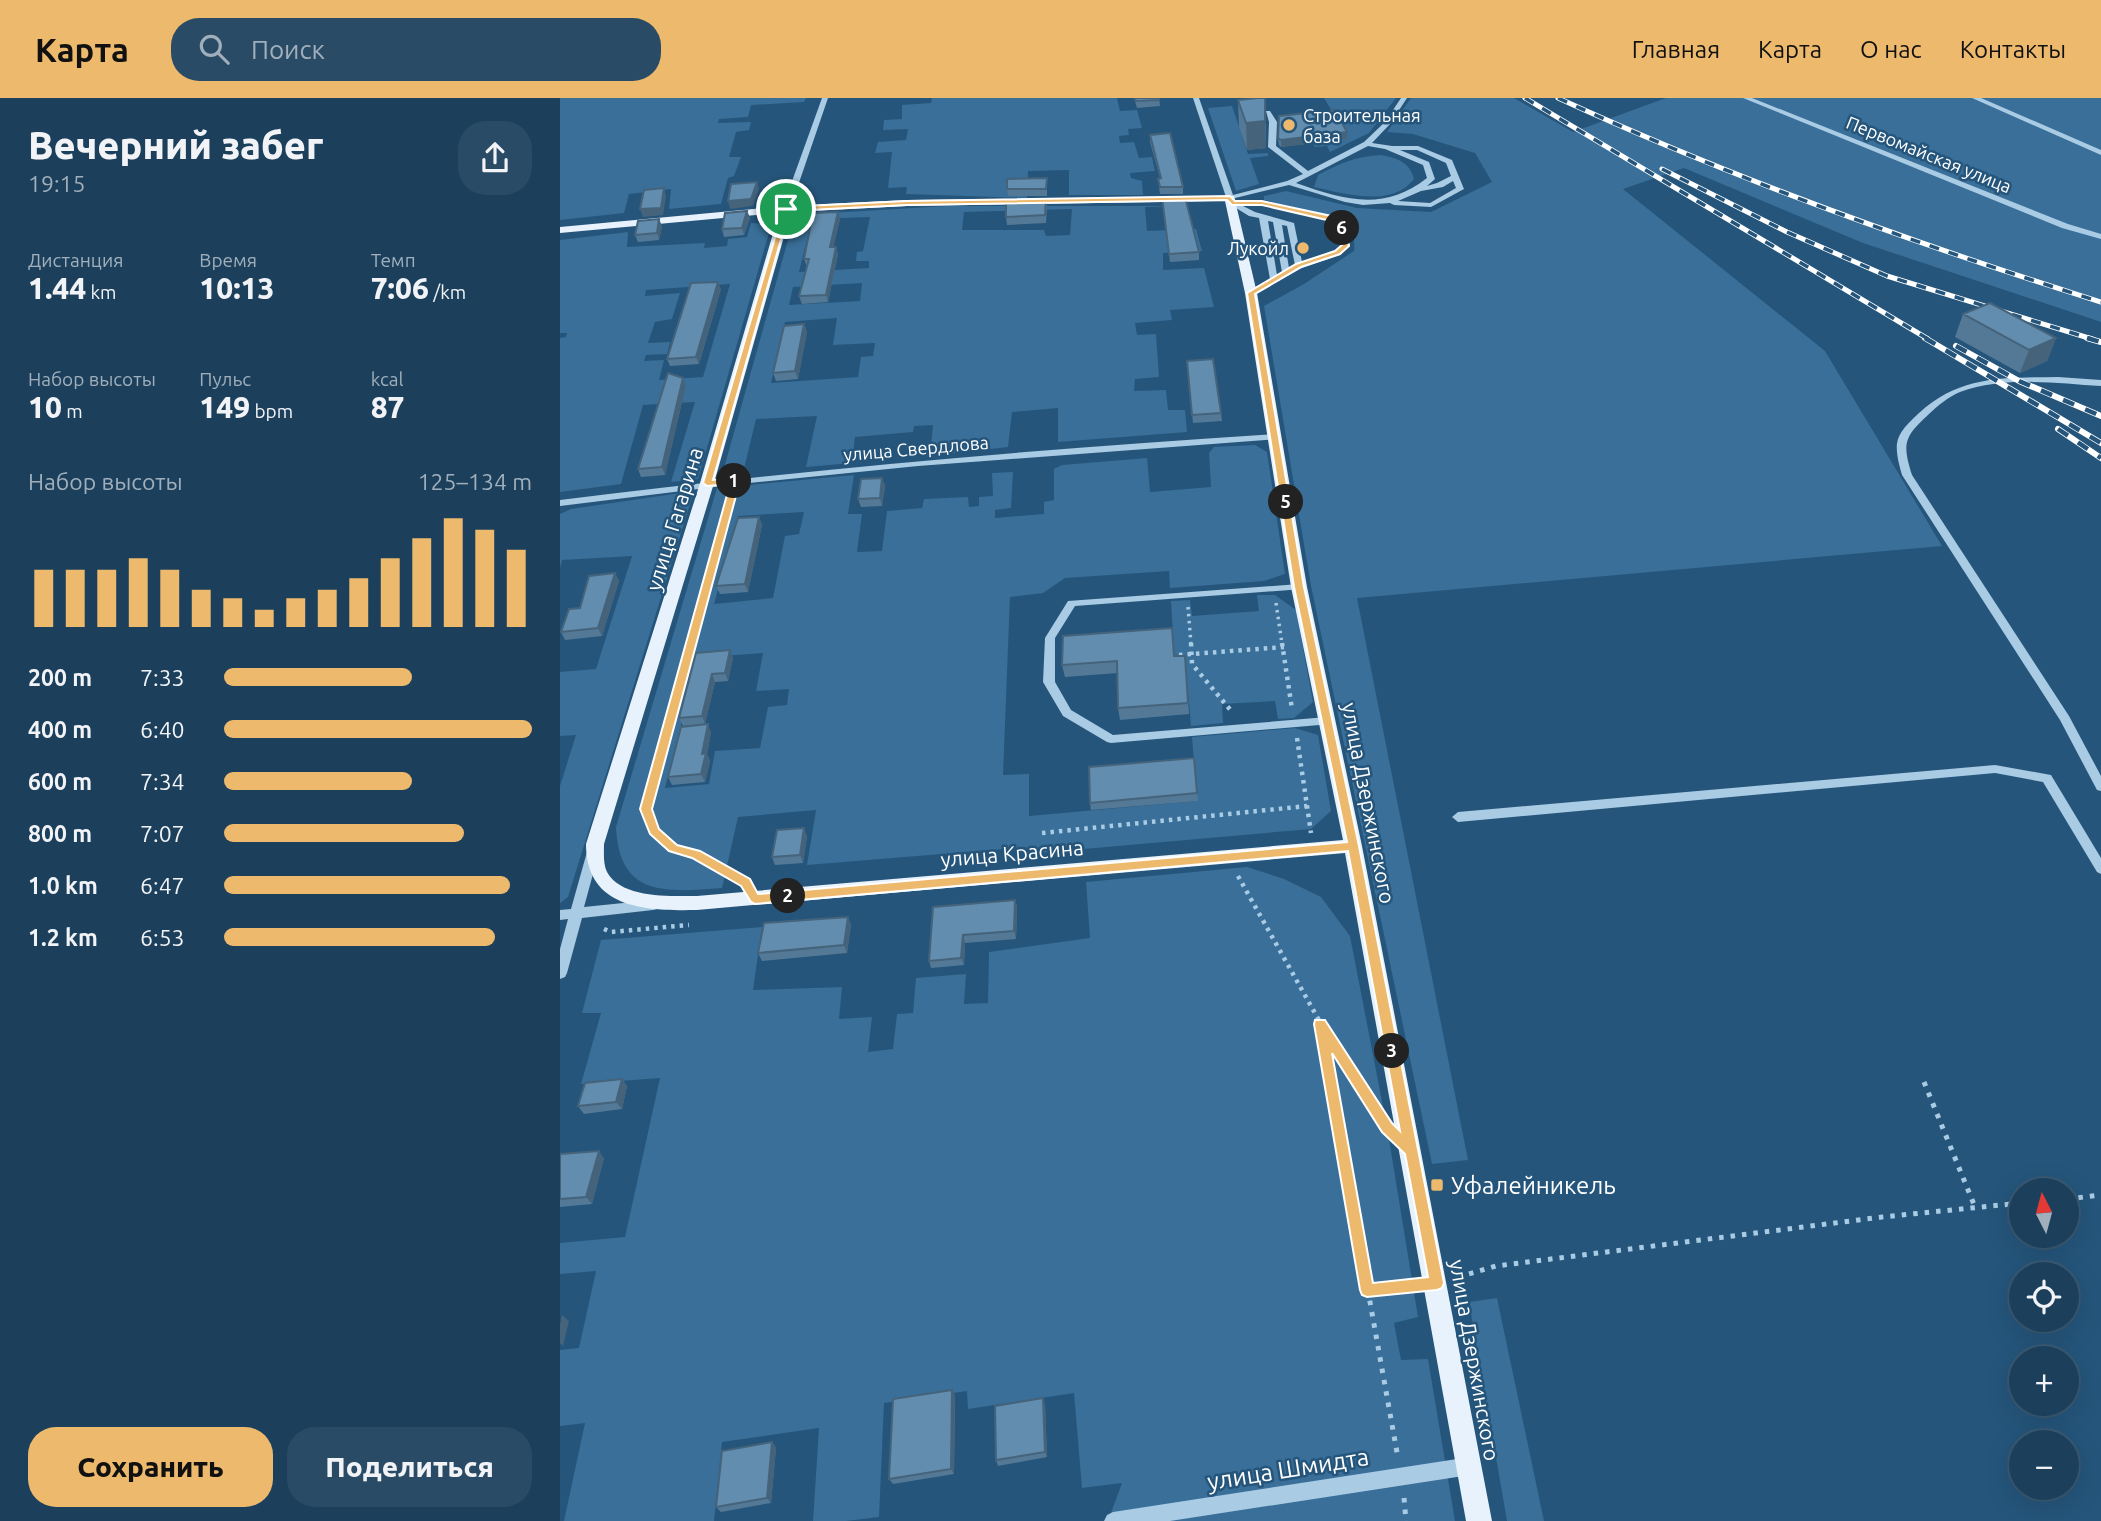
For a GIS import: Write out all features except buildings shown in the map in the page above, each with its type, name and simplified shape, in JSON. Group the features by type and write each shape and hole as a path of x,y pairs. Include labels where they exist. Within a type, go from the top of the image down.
{"main road":[{"path":"560,230 786,209 899,204 1231,201"},
{"name":"улица Дзержинского","path":"1231,201 1251,293 1299,587 1353,846 1437,1283 1479,1521"},
{"name":"улица Гагарина","path":"674,903 642,900 615,890 602,878 595,861 595,844 707,483 786,209"},
{"name":"улица Красина","path":"674,903 755,899 1353,846"}],"street":[{"name":"улица Гагарина","path":"786,209 825,98"},
{"name":"улица Дзержинского","path":"1196,98 1231,201"},
{"path":"1231,201 1290,183 1367,144 1388,123 1404,98"},
{"name":"Первомайская улица","path":"1746,98 2065,226 2101,237"},
{"path":"1975,98 2101,153"},
{"path":"1367,144 1418,148 1449,162 1460,189 1431,205 1403,205 1387,201"},
{"path":"1387,147 1426,164 1431,179 1420,190"},
{"path":"1290,183 1314,192 1369,203 1404,199 1455,177"},
{"path":"1231,201 1263,217 1291,225 1298,266"},
{"path":"1263,217 1274,279"},
{"path":"1277,220 1286,272"},
{"path":"2101,383 2058,380 1995,382 1955,391 1928,409 1906,430 1900,452 1907,475 2065,719 2101,788"},
{"name":"улица Свердлова","path":"560,503 707,483 1099,447 1276,437"},
{"path":"1299,587 1072,603 1050,638 1049,682 1067,713 1111,739 1327,721"},
{"path":"1458,817 1995,769 2046,778 2101,869"},
{"path":"560,973 595,844"},
{"path":"560,915 674,903"},
{"name":"улица Шмидта","path":"1113,1521 1470,1466"}],"lane":[{"path":"1268,112 1273,122 1272,147 1308,174"},
{"path":"1231,201 1262,203 1333,219 1340,225 1346,246 1337,253 1298,266 1251,293"}],"path":[{"path":"736,481 646,809 654,831 673,848 695,855 746,883 755,899"},
{"path":"1187,596 1192,664 1244,727"},
{"path":"1179,655 1284,647"},
{"path":"1042,833 1307,807"},
{"path":"1238,876 1320,1024 1387,1127 1410,1150"},
{"path":"1320,1024 1401,1476 1406,1521"},
{"path":"1924,1082 1975,1207"},
{"path":"2079,1198 2101,1195"},
{"path":"1367,1290 1437,1283 1496,1266 2009,1204"}],"shaded area":[{"path":"560,98 806,98 804,102 751,105 748,117 719,119 718,123 751,122 749,130 736,132 729,157 741,157 734,176 728,178 721,204 669,209 671,189 629,194 624,213 560,220"},
{"path":"932,98 1117,98 1120,111 1137,110 1142,128 1128,129 1129,135 1119,136 1120,143 1134,142 1139,158 1152,157 1155,171 1130,173 1131,178 1142,181 1143,195 1069,195 1069,170 1028,171 1027,198 906,194 907,187 888,188 892,152 875,153 878,142 906,140 908,129 883,130 884,120 902,119 902,105 931,103"},
{"path":"1324,98 1396,98 1369,133 1330,152 1327,146 1315,147 1313,144 1332,140 1335,116"},
{"path":"1411,98 1514,98 1573,132 1666,98 2101,98 2101,322 1863,243 1684,168 1623,189 1825,351 1942,546 1357,598 1468,1160 1432,1164 1311,586 1264,306 1354,251 1354,240 1351,231 1337,217 1264,200 1264,196 1286,191 1357,208 1431,212 1492,182 1475,153 1413,134 1387,132"},
{"path":"1232,106 1248,154 1268,153 1268,156 1250,158 1259,184 1236,191 1208,108"},
{"path":"1381,155 1402,162 1409,168 1414,179 1405,188 1381,196 1367,196 1314,187 1318,175 1333,167 1356,159"},
{"path":"947,206 1190,206 1145,207 1147,231 1196,229 1202,251 1163,253 1163,270 1204,268 1214,307 1170,310 1172,320 1135,323 1137,335 1156,334 1159,377 1135,379 1134,391 1166,390 1168,410 1185,410 1187,432 1058,442 1058,408 1012,412 1008,447 930,456 933,425 914,426 913,432 855,437 852,463 806,467 817,416 756,419 743,473 722,475 795,215","holes":["1072,209 1070,235 1046,236 1044,230 962,230 964,212","870,217 863,251 857,252 856,261 869,261 869,268 799,272 812,219","862,283 860,301 789,305 793,287","837,318 833,345 875,343 873,356 861,357 858,377 771,383 785,322"]},
{"path":"751,223 768,224 769,233 698,479 671,482 695,402 643,405 621,484 560,492 560,338 566,337 567,333 560,333 560,240 628,232 627,247 705,243 704,248 727,246 728,239 747,237","holes":["730,284 703,377 659,380 664,360 644,361 646,355 667,354 670,342 648,343 655,322 672,319 680,293 645,296 646,290"]},
{"path":"1255,445 1267,452 1285,574 1264,581 1170,588 1169,571 1065,578 1043,593 1010,597 1003,775 1029,774 1029,816 1197,801 1192,737 1295,728 1318,735 1331,811 1311,829 1027,854 1026,847 807,865 816,810 738,817 722,888 683,890 650,886 636,879 626,867 619,850 616,827 717,488 854,475 848,514 862,514 857,552 882,551 887,511 922,508 924,499 968,497 969,507 979,506 979,497 993,496 992,473 1013,472 1011,508 995,510 995,518 1044,514 1044,502 1054,500 1054,469 1062,465 1147,458 1150,492 1211,487 1209,453 1214,447","holes":["804,512 799,534 785,536 773,598 714,604 738,516","763,653 756,691 789,689 787,705 768,707 760,748 715,751 709,784 665,788 698,658"]},
{"path":"694,491 568,897 560,903 560,786 576,735 560,736 560,672 596,669 632,556 562,560 560,568 560,514 571,509"},
{"path":"1257,595 1275,595 1296,610 1313,702 1294,718 1278,719 1275,701 1222,704 1223,723 1191,726 1186,668 1175,668 1171,601 1190,600 1192,616 1259,611"},
{"path":"1247,867 1284,879 1321,897 1350,936 1387,1127 1418,1317 1394,1323 1401,1360 1428,1359 1455,1521 1108,1521 1122,1483 1082,1488 1074,1393 968,1409 967,1391 884,1403 879,1517 813,1521 819,1428 722,1442 714,1521 564,1521 585,1423 560,1426 560,1350 579,1348 596,1271 560,1274 560,1243 625,1237 660,1078 581,1084 601,1013 582,1013 601,940 762,927 753,990 842,987 839,1019 872,1017 868,1052 893,1049 897,1014 913,1013 916,978 966,974 964,1004 988,1003 989,952 1090,938 1086,882"},
{"path":"1497,1298 1544,1521 1507,1521 1469,1302"}],"railway":[{"path":"1525,98 1928,339"},
{"path":"1558,98 1691,156 1826,209 2101,302"},
{"path":"1662,169 1787,232 1887,276 2092,339"},
{"path":"1925,338 2101,443"},
{"path":"2087,338 2101,342"},
{"path":"1956,346 2019,381 2101,416"},
{"path":"2058,429 2101,458"}],"place":[{"name":"Строительная база","path":"1289,125"},
{"name":"Лукойл","path":"1303,248"},
{"name":"Уфалейникель","path":"1437,1185"}],"route":[{"path":"786,209 707,483 736,481 646,809 654,831 673,848 695,855 725,874 746,883 755,899 1353,846 1437,1283 1367,1290 1320,1024 1387,1127 1410,1150 1353,846 1299,587 1251,293 1298,266 1337,253 1346,246 1340,225 1333,219 1262,203 1232,203 1230,198 907,203 786,209"}]}
